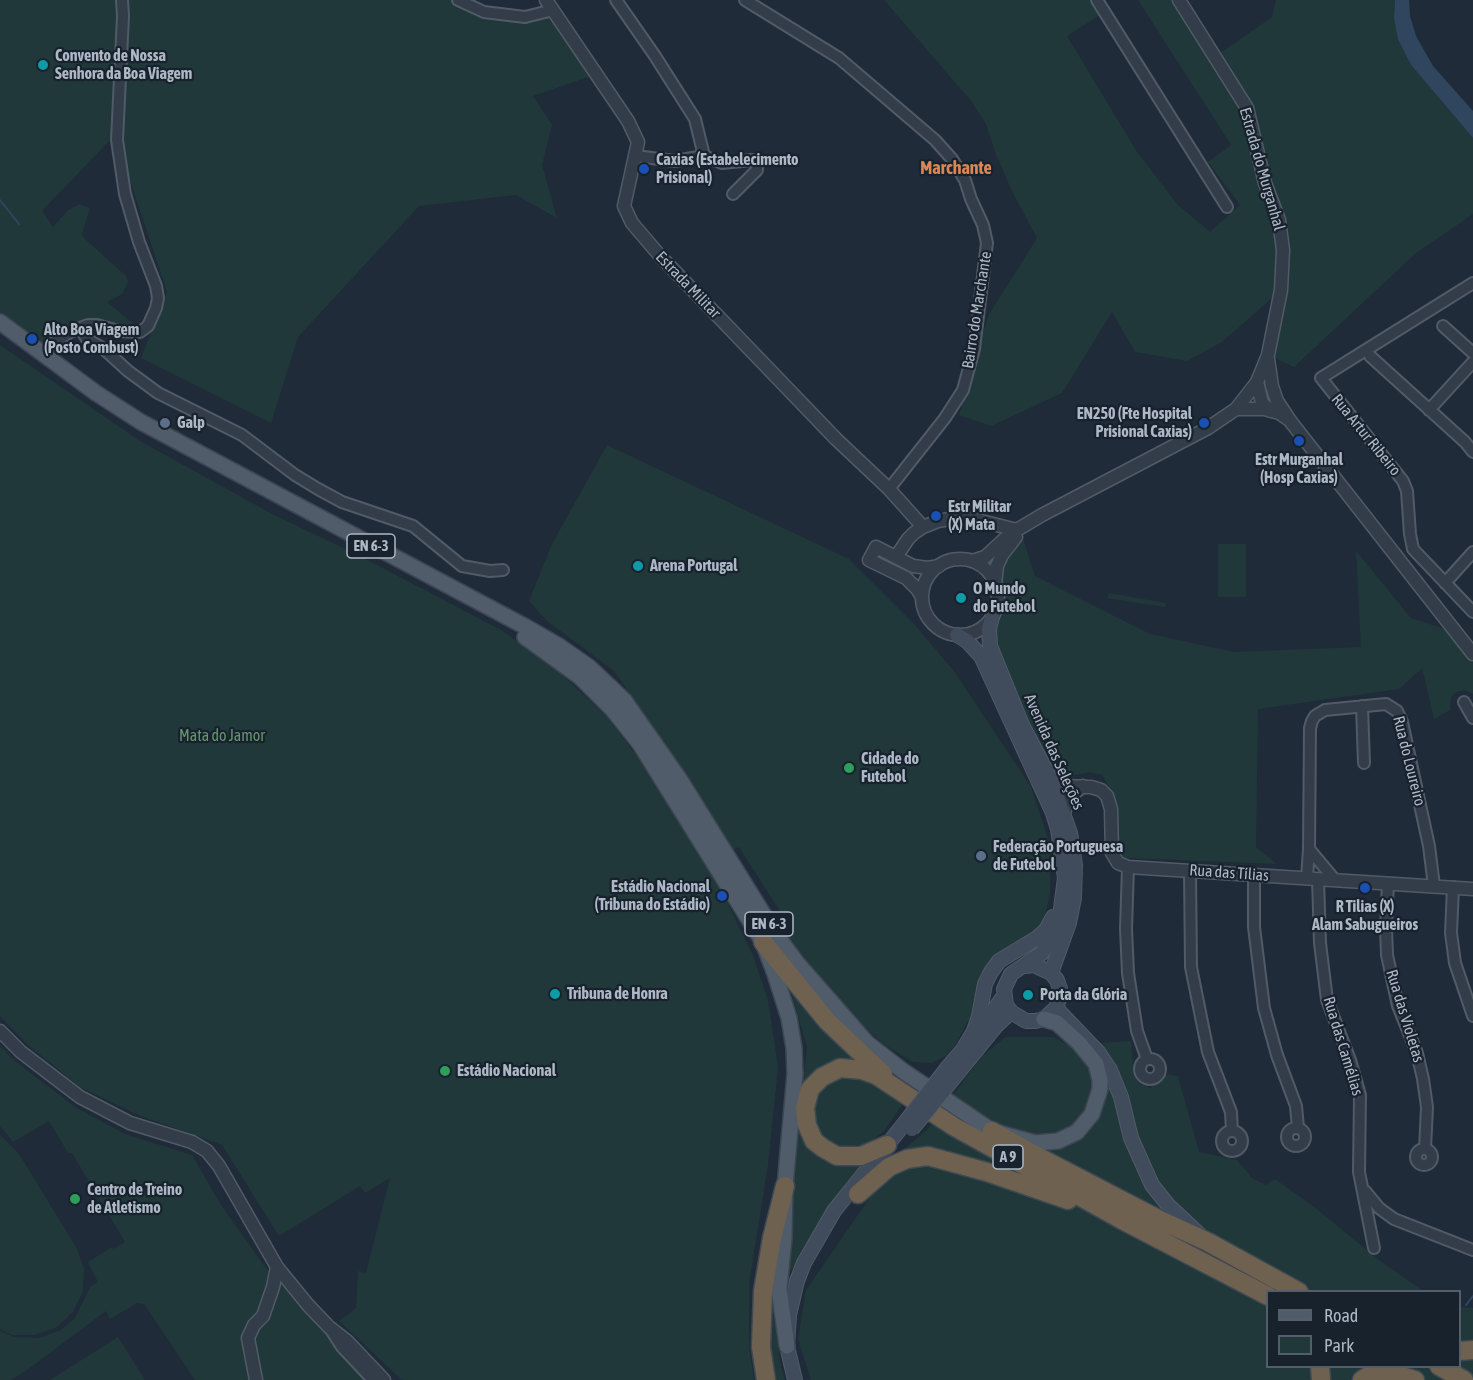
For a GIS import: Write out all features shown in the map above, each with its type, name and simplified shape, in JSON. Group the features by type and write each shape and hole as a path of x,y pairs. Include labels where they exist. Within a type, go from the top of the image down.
{"highway":[{"name":"A 9","path":"763,942 827,1021 897,1088 953,1126 1122,1220 1266,1296"},
{"path":"887,1145 861,1156 837,1156 814,1141 807,1125 805,1108 810,1089 822,1077 840,1068 862,1070 897,1088"},
{"name":"A 9","path":"992,1131 1118,1198 1208,1242 1295,1290"},
{"path":"858,1194 889,1167 907,1159 928,1156 987,1172 1122,1220"},
{"path":"766,1380 761,1347 763,1292 772,1238 785,1186"},
{"path":"1406,1368 1428,1380"},
{"path":"1443,1368 1464,1380"},
{"path":"1362,1380 1370,1376 1399,1375 1415,1380"}],"main road":[{"name":"EN 6-3","path":"0,322 96,393 141,422 526,627 589,667 624,700 674,771 775,933 797,963"},
{"name":"EN 6-3","path":"0,333 138,431 523,635 580,677 613,710 640,744 763,942"},
{"name":"Avenida das Seleções","path":"992,617 989,629 990,646 1022,725 1051,780 1064,813 1073,849 1076,883 1074,898 1069,923 1051,973"},
{"name":"Avenida das Seleções","path":"952,1071 965,1046 997,1008 1004,996 1006,981 1011,974 1036,958 1048,944 1058,923 1063,900 1064,864 1053,813 981,656 967,641 957,635"},
{"path":"965,1046 980,1016 985,984 991,972 999,961 1046,930 1063,900"},
{"path":"763,942 789,1018 794,1048 795,1074 779,1289 787,1346"},
{"name":"A 9","path":"797,963 867,1043 903,1071 992,1131"},
{"path":"1025,966 1034,965 1051,973 1060,989 1056,1008 1044,1019"},
{"path":"992,1131 1035,1143 1058,1141 1077,1132 1092,1114 1100,1089 1096,1064 1079,1043 1057,1023 1044,1019 1026,1021 1011,1012 1004,996"},
{"path":"1056,1008 1098,1052 1110,1070 1121,1097 1131,1138 1152,1185 1168,1206 1208,1242"},
{"name":"Avenida das Seleções","path":"813,1247 858,1194 952,1071 1011,1012"},
{"name":"Avenida das Seleções","path":"795,1380 787,1346 789,1315 797,1281 834,1211 887,1145 908,1126"}],"street":[{"path":"43,355 53,343 80,328 97,325 118,331 140,332 148,326 156,308 158,298 156,286 139,242 125,194 117,141 122,0"},
{"path":"458,0 484,12 525,17 550,5"},
{"path":"616,0 695,118 704,156"},
{"name":"Bairro do Marchante","path":"745,0 839,58 935,140 952,159 965,180 983,225 987,243 974,349 963,390 889,489"},
{"path":"1097,0 1227,207"},
{"name":"Estrada do Murganhal","path":"1179,0 1247,108 1265,183 1279,220 1283,250 1281,291 1268,355 1257,382 1236,409"},
{"name":"Estrada Militar","path":"550,5 628,121 638,142 624,206 632,222 693,290 836,439 889,489 923,527"},
{"path":"636,156 675,161 704,156 722,163 752,160 757,164 757,170 733,194"},
{"name":"Rua Artur Ribeiro","path":"1473,283 1322,378 1403,481 1407,491 1413,549 1473,612"},
{"path":"1443,326 1473,353"},
{"path":"80,328 87,339 104,349 128,371 158,393 242,435 318,489 342,502 413,526 462,566 490,571 503,570"},
{"name":"Estrada do Murganhal","path":"1268,355 1274,406"},
{"path":"1370,356 1466,442 1473,452"},
{"path":"1429,410 1473,362"},
{"name":"Estrada do Murganhal","path":"1257,382 1262,402 1274,406 1291,422 1473,654"},
{"path":"922,597 906,578 869,560 876,547 920,567 939,566 952,560 972,561 985,557 1022,527 1059,505 1208,428 1236,409 1274,406"},
{"path":"896,557 908,539 923,527 938,521 955,518 1022,527"},
{"path":"988,523 998,533 997,546"},
{"path":"939,566 925,583 922,597 924,611 932,623 944,632 957,635 977,631 992,617 997,604 995,584 997,566 1022,527"},
{"path":"1445,583 1473,552"},
{"path":"972,561 984,568 995,584"},
{"path":"1464,702 1473,718"},
{"name":"Rua do Loureiro","path":"1312,879 1309,849 1310,728 1312,721 1315,716 1325,710 1386,704 1397,711 1400,716 1429,846 1434,886"},
{"path":"1362,706 1364,764"},
{"path":"1051,780 1063,786 1083,786 1101,790 1107,796 1111,809 1112,853 1118,863 1128,867 1126,928 1128,973 1137,1031 1147,1059"},
{"path":"1064,813 1069,797 1083,786"},
{"path":"1309,849 1335,880"},
{"name":"Rua das Tílias","path":"1128,867 1473,889"},
{"path":"1190,871 1191,967 1208,1052 1231,1112 1232,1131"},
{"path":"1254,875 1254,927 1264,1008 1277,1055 1296,1106 1298,1128"},
{"name":"Rua das Camélias","path":"1312,879 1327,1000 1350,1060 1360,1095 1359,1172 1374,1248"},
{"name":"Rua das Violetas","path":"1388,883 1387,955 1398,1006 1417,1053 1423,1079 1427,1107 1425,1149"},
{"path":"1453,887 1451,933 1455,963 1473,1016"},
{"path":"0,1031 21,1052 80,1097 130,1124 192,1142 207,1151 219,1166 277,1267 308,1305 384,1380"},
{"path":"1363,1188 1379,1208 1394,1219 1473,1250"},
{"path":"1371,1231 1384,1221 1394,1219"},
{"path":"256,1380 248,1338 254,1325 263,1316 277,1267"},
{"path":"329,1327 342,1347 373,1380"}],"green space":[{"path":"0,0 476,0 484,12 525,17 554,9 597,74 533,96 552,125 542,165 557,218 516,195 419,206 298,337 271,423 141,358 167,292 110,120 112,138 42,211 53,227 68,210 80,204 90,208 82,234 126,276 128,282 122,294 107,302 136,326 129,330 85,319 43,343 0,315"},
{"path":"884,0 1091,0 1100,15 1067,36 1137,152 1178,205 1210,232 1240,205 1208,162 1231,145 1138,0 1178,0 1219,54 1272,17 1276,0 1395,0 1394,18 1411,65 1473,138 1473,214 1416,253 1294,367 1268,355 1280,291 1222,342 1187,361 1135,352 1112,312 1062,393 991,426 959,415 988,316 1037,238 996,155 986,124 972,102"},
{"name":"Mata do Jamor","path":"0,345 140,441 274,515 354,553 501,630 556,669 607,717 639,759 718,883 753,956 768,1000 778,1067 768,1165 749,1284 749,1346 754,1380 402,1380 339,1321 356,1308 358,1271 366,1273 390,1178 365,1193 360,1186 279,1236 222,1145 136,1114 80,1087 28,1045 0,1016"},
{"name":"Cidade do Futebol","path":"607,445 849,559 915,625 954,671 1031,787 1050,845 1050,895 1041,930 998,972 978,1002 956,1044 946,1056 932,1063 913,1062 883,1044 833,998 774,917 781,913 739,847 732,850 668,749 614,671 547,621 529,601 552,544"},
{"path":"1022,536 1035,576 1150,634 1234,652 1361,647 1356,551 1411,618 1445,629 1473,663 1473,694 1465,690 1456,692 1451,697 1450,710 1434,719 1422,668 1399,689 1258,709 1256,847 1277,864 1119,856 1115,846 1115,800 1109,787 1102,775 1090,772 1065,777 1053,775 993,639 1003,610 1000,566 1016,539"},
{"path":"1218,544 1246,544 1246,597 1218,597"},
{"path":"1109,593 1166,603 1165,607 1107,598"},
{"path":"789,985 858,1060 837,1063 806,1085 820,1157 835,1165 865,1163 788,1275 791,1179 807,1047"},
{"path":"1006,1037 1054,1037 1068,1045 1131,1041 1134,1077 1140,1084 1150,1088 1167,1074 1178,1076 1199,1152 1237,1160 1252,1178 1266,1185 1275,1179 1422,1290 1266,1290 1266,1368 1461,1368 1461,1307 1473,1308 1473,1380 811,1380 798,1339 806,1290 902,1151 928,1129 982,1056"},
{"path":"0,1046 14,1060 75,1107 125,1134 192,1155 221,1205 265,1267 370,1380 195,1380 144,1304 137,1303 110,1319 106,1311 27,1370 11,1380 0,1380 0,1331 14,1337 39,1338 61,1330 75,1318 90,1287 98,1282 88,1262 125,1242 72,1153 68,1153 49,1121 13,1142 0,1126"},
{"path":"849,1073 873,1080 902,1105 884,1131 867,1144 837,1148 820,1137 811,1119 814,1098 827,1085"},
{"path":"0,1135 19,1154 76,1247 84,1268 83,1291 73,1312 57,1327 35,1335 12,1335 0,1329"},
{"path":"770,1292 785,1380 773,1380 772,1378 768,1324"},
{"path":"118,1337 145,1380 50,1380"}],"water":[{"path":"1395,0 1409,0 1410,16 1416,36 1433,66 1473,111 1473,138 1411,65 1398,39 1394,18"}],"waterway":[{"path":"0,200 19,224"},
{"path":"1466,1305 1473,1296"}],"place":[{"name":"Convento de Nossa Senhora da Boa Viagem","path":"43,65"},
{"name":"Caxias (Estabelecimento Prisional)","path":"644,169"},
{"name":"Alto Boa Viagem (Posto Combust)","path":"32,339"},
{"name":"Galp","path":"165,423"},
{"name":"EN250 (Fte Hospital Prisional Caxias)","path":"1204,423"},
{"name":"Estr Murganhal (Hosp Caxias)","path":"1299,441"},
{"name":"Estr Militar (X) Mata","path":"936,516"},
{"name":"Arena Portugal","path":"638,566"},
{"name":"O Mundo do Futebol","path":"961,598"},
{"name":"Cidade do Futebol","path":"849,768"},
{"name":"Federação Portuguesa de Futebol","path":"981,856"},
{"name":"R Tilias (X) Alam Sabugueiros","path":"1365,888"},
{"name":"Estádio Nacional (Tribuna do Estádio)","path":"722,896"},
{"name":"Tribuna de Honra","path":"555,994"},
{"name":"Porta da Glória","path":"1028,995"},
{"name":"Estádio Nacional","path":"445,1071"},
{"name":"Centro de Treino de Atletismo","path":"75,1199"}],"district":[{"name":"Marchante","path":"956,168"}]}
